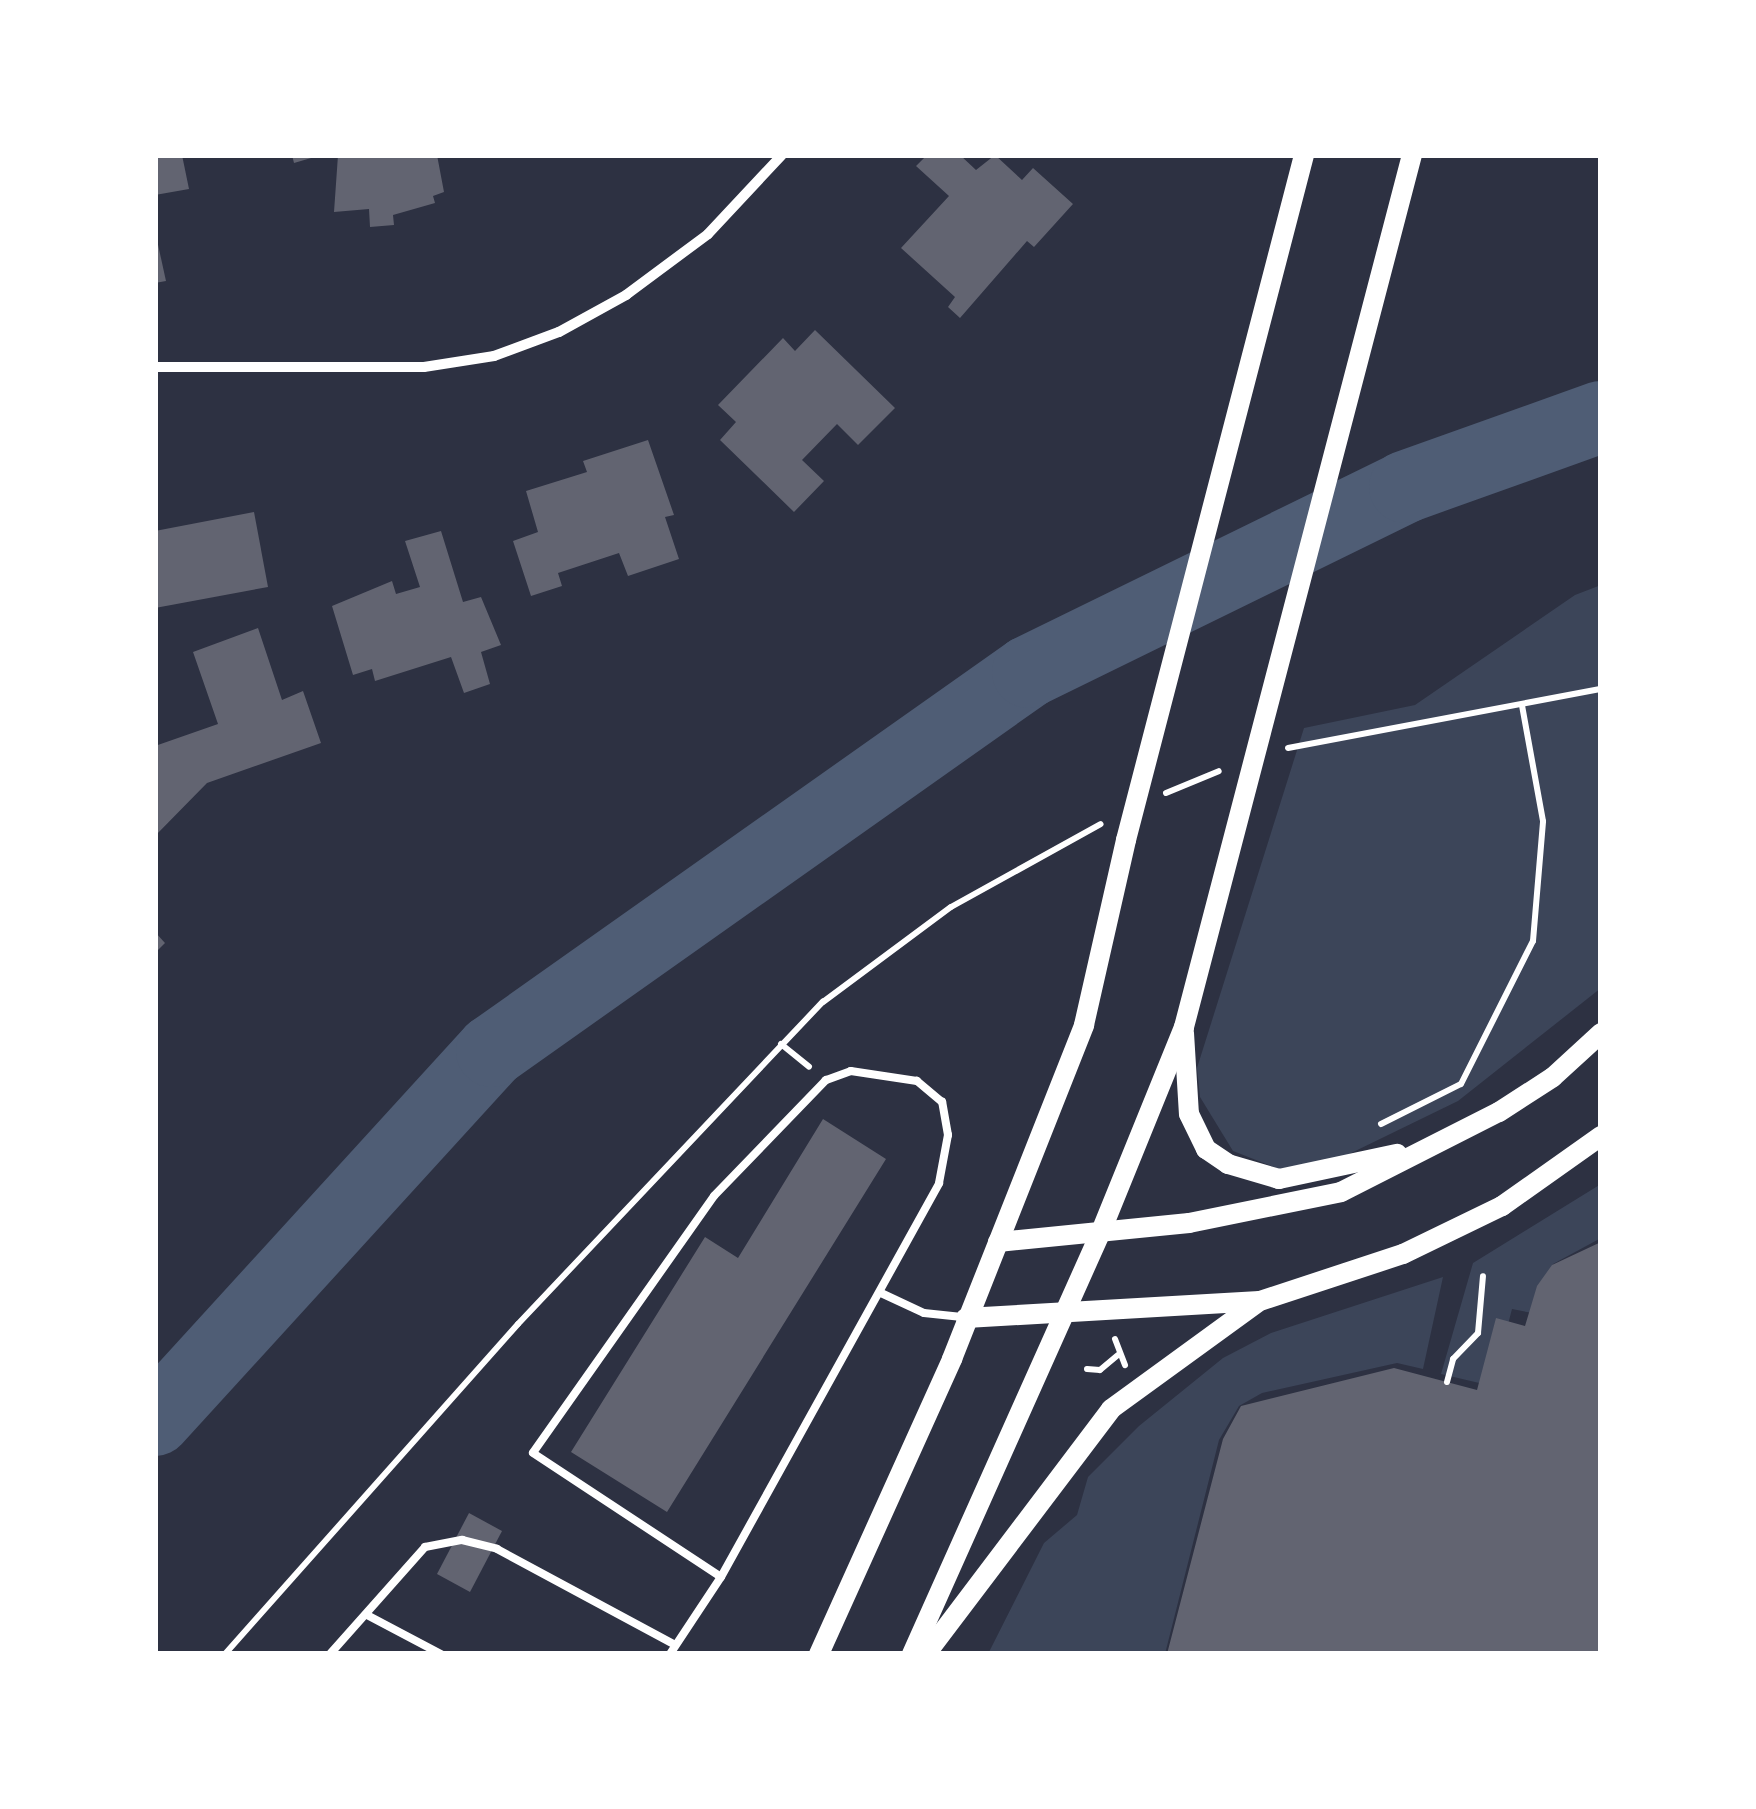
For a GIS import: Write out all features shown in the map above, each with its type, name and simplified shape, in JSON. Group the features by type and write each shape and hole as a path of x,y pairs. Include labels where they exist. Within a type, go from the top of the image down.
{"main road":[{"path":"819,1654 966,1318 1084,1025 1126,840 1304,155"},
{"path":"912,1654 1102,1229 1184,1027 1412,155"},
{"path":"1184,1027 1189,1114 1206,1148 1228,1164 1280,1179 1447,1141"},
{"path":"998,1242 1188,1223 1341,1192 1447,1141 1552,1077 1601,1033"},
{"path":"966,1318 1062,1316 1260,1301 1403,1254 1502,1206 1601,1136"},
{"path":"926,1654 1111,1409 1260,1301"}],"street":[{"path":"155,366 424,367 494,356 559,332 626,295 708,234 782,155"}],"lane":[{"path":"670,1654 721,1577 881,1293 938,1183 948,1135 942,1102 918,1081 874,1072 826,1080 714,1196 533,1453 721,1577"},
{"path":"881,1293 924,1312 966,1318"},
{"path":"330,1654 424,1547 462,1540 497,1549 675,1645"},
{"path":"367,1615 441,1654"}],"path":[{"path":"1461,1084 1520,972 1539,910 1543,821 1522,705"},
{"path":"781,1044 826,1080"},
{"path":"1446,1382 1453,1359 1478,1333 1483,1276"},
{"path":"1086,1369 1100,1370 1118,1355 1114,1339"}],"shaded area":[{"path":"1601,585 1601,988 1458,1101 1345,1156 1279,1169 1233,1151 1200,1097 1197,1068 1304,728 1415,705 1575,595"},
{"path":"1601,1184 1601,1238 1553,1264 1532,1313 1512,1309 1492,1386 1441,1374 1473,1263"},
{"path":"1443,1277 1423,1369 1397,1363 1262,1393 1239,1406 1219,1440 1165,1654 988,1654 1044,1543 1077,1515 1088,1477 1139,1426 1223,1358 1271,1333"}],"building":[{"path":"155,155 182,155 189,189 155,195"},
{"path":"292,155 318,155 318,156 294,163"},
{"path":"338,155 437,155 444,192 433,196 435,203 393,215 394,225 370,227 369,209 334,212"},
{"path":"927,155 960,155 976,170 995,155 1022,180 1033,168 1073,204 1034,247 1027,241 960,318 948,307 955,297 901,248 949,196 916,166"},
{"path":"155,231 166,281 155,283"},
{"path":"815,330 895,408 858,445 837,424 802,460 824,481 794,512 720,440 736,422 718,405 783,338 795,351"},
{"path":"648,440 674,515 665,517 679,559 628,576 619,553 558,573 562,586 531,596 513,541 538,532 526,491 587,472 583,461"},
{"path":"254,512 268,587 155,608 155,531"},
{"path":"441,531 463,602 481,597 501,645 481,652 490,684 464,693 451,657 375,681 372,669 353,675 332,606 392,581 396,594 420,587 405,541"},
{"path":"258,628 282,700 303,691 321,743 207,783 155,836 155,746 218,724 193,652"},
{"path":"155,932 165,943 155,953"},
{"path":"823,1119 886,1159 667,1512 571,1452 705,1237 738,1258"},
{"path":"1601,1242 1601,1654 1167,1654 1223,1439 1241,1406 1394,1368 1477,1390 1496,1318 1525,1326 1537,1286 1552,1265"},
{"path":"469,1513 502,1531 470,1592 437,1574"}],"waterway":[{"path":"155,1420 492,1051 1028,672 1405,487 1601,417"}]}
